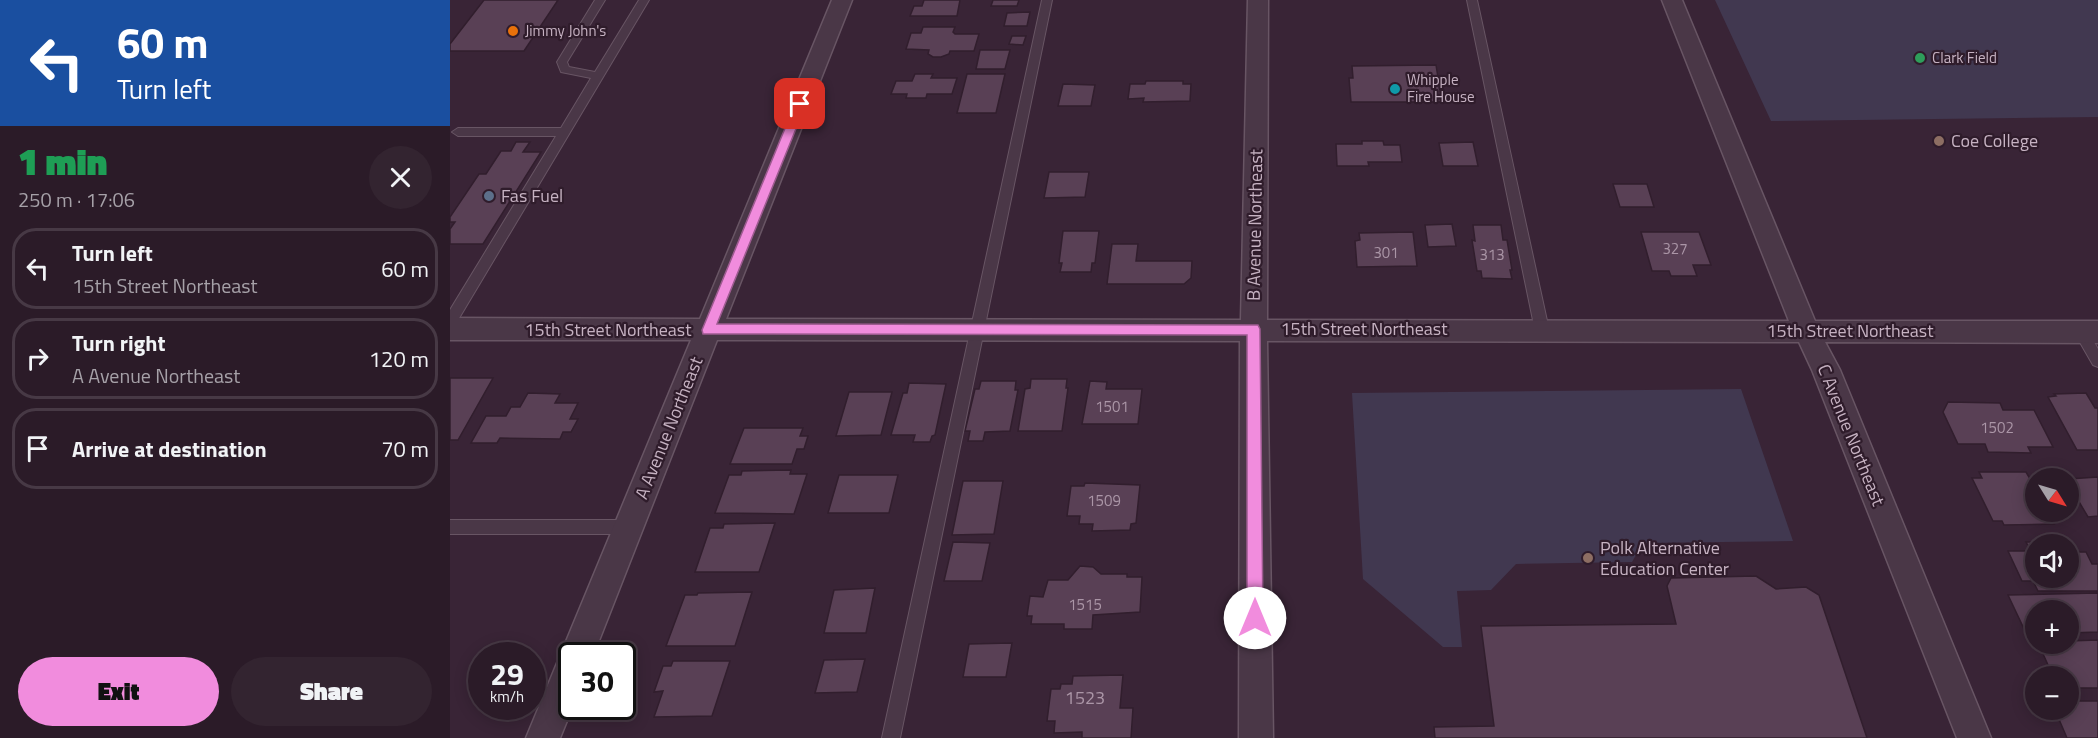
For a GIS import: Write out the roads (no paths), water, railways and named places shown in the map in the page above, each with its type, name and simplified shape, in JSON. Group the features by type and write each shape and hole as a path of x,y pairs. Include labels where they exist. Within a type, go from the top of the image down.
{"street":[{"name":"A Avenue Northeast","path":"582,642 842,0"},
{"name":"B Avenue Northeast","path":"1256,738 1254,329 1258,0"},
{"name":"C Avenue Northeast","path":"1672,0 1806,330 1826,370 1974,738"},
{"name":"15th Street Northeast","path":"450,329 2089,332"},
{"path":"543,738 558,701"}],"lane":[{"path":"598,76 565,70 562,62 600,0"},
{"path":"450,321 644,0"},
{"path":"891,738 1047,0"},
{"path":"1472,0 1542,330"},
{"path":"450,144 454,132 564,132"},
{"path":"2089,332 2098,361"},
{"path":"450,527 628,527"}],"place":[{"name":"Jimmy John's","path":"513,31"},
{"name":"Clark Field","path":"1920,58"},
{"name":"Whipple Fire House","path":"1395,89"},
{"name":"Coe College","path":"1939,141"},
{"name":"Fas Fuel","path":"489,196"},
{"name":"Polk Alternative Education Center","path":"1588,558"}]}
